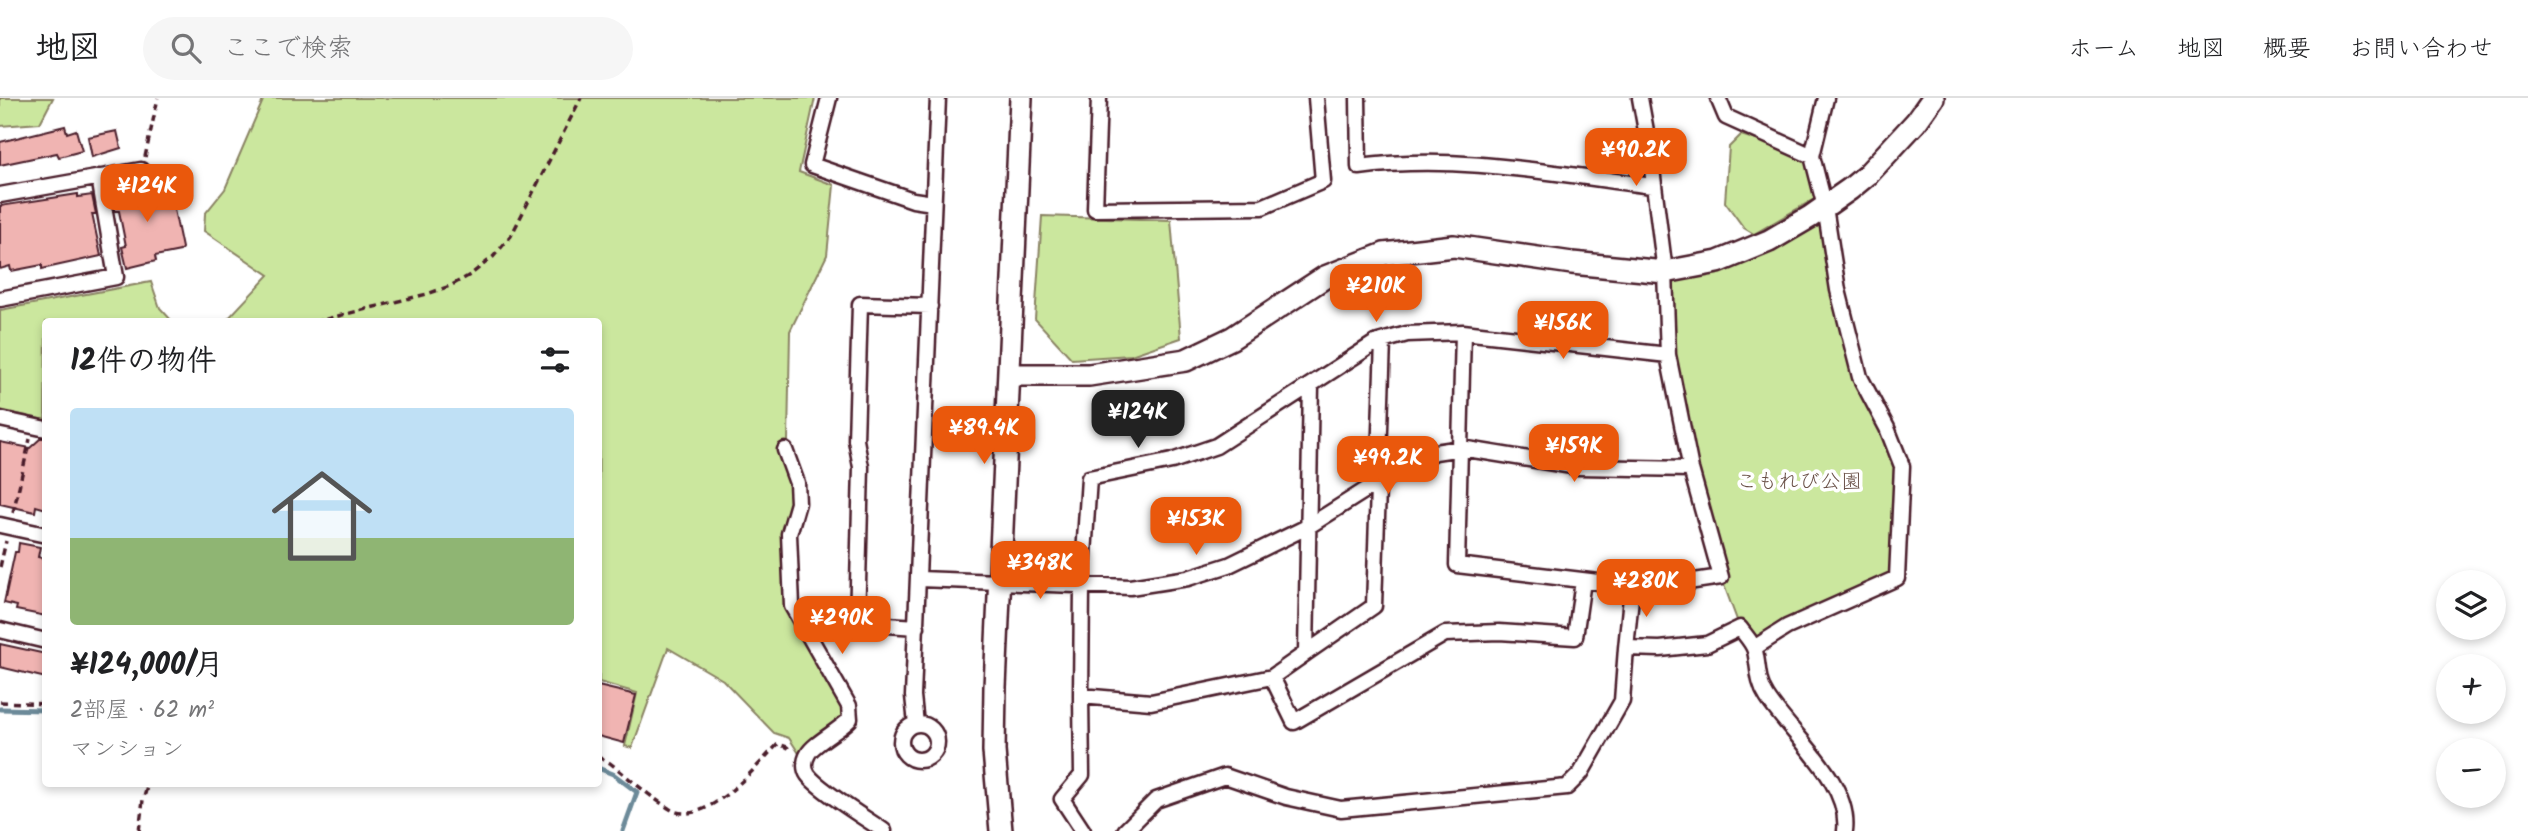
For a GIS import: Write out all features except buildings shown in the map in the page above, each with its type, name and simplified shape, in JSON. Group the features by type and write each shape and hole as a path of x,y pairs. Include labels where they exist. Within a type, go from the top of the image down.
{"street":[{"path":"829,98 812,165 913,200 933,203"},
{"path":"916,724 913,696 938,98"},
{"path":"1000,831 994,751 1021,98"},
{"path":"1099,98 1095,209 1262,207 1323,181 1316,98"},
{"path":"1358,98 1359,167 1417,161 1490,166 1653,186"},
{"path":"1463,332 1457,565 1648,588 1721,577 1691,469 1668,355 1665,272 1640,98"},
{"path":"1718,98 1727,117 1812,156"},
{"path":"1754,648 1787,628 1897,578 1902,466 1887,428 1860,377 1838,290 1825,207 1812,156 1826,98"},
{"path":"1010,375 1089,376 1186,360 1232,338 1325,276 1384,254 1454,246 1572,263 1665,272 1718,262 1769,241 1825,207 1867,175 1916,122 1933,98"},
{"path":"0,195 141,170"},
{"path":"0,299 116,277 99,177"},
{"path":"917,627 856,623 861,467 856,440 860,304 930,306"},
{"path":"1083,831 1062,799 1082,775 1082,586 1089,478 1172,461 1216,446 1375,343 1407,334 1463,332 1668,355"},
{"path":"1081,696 1151,702 1272,677 1374,606 1383,341"},
{"path":"1306,653 1311,385"},
{"path":"0,419 39,428"},
{"path":"919,579 1130,587 1188,578 1229,565 1309,526 1380,481 1435,453 1461,448 1578,467 1691,469"},
{"path":"785,450 797,483 798,503 789,534 792,606 849,706 850,719 808,751 804,765 808,775 821,787 884,831"},
{"path":"5,526 42,534"},
{"path":"1272,677 1294,722 1445,634 1499,632 1575,637 1583,581"},
{"path":"1125,831 1156,800 1226,776 1286,797 1341,809 1567,787 1581,773 1622,701 1632,587"},
{"path":"1626,648 1660,649 1707,644 1740,628 1754,648 1758,680 1767,697 1836,787 1846,821 1845,831"},
{"path":"0,630 42,639"}],"path":[{"path":"141,170 158,98"},
{"path":"330,318 450,286 493,257 511,236 580,98"},
{"path":"0,568 5,526 39,428"},
{"path":"0,702 42,704"},
{"path":"602,759 672,810 682,813 697,812 735,788 778,744 787,747 804,765"},
{"path":"139,831 147,787"}],"green space":[{"path":"0,98 53,98 40,123 0,126"},
{"path":"264,98 815,98 799,172 834,185 827,255 790,331 788,442 779,457 794,477 789,605 850,723 804,761 789,738 774,733 723,680 668,648 632,748 625,746 637,693 602,683 602,318 229,318 269,275 204,231 205,214 225,189"},
{"path":"1741,135 1782,148 1808,161 1821,195 1754,234 1744,228 1725,202 1729,147"},
{"name":"こもれび公園","path":"1825,207 1860,377 1902,466 1897,578 1754,648 1740,628 1721,577 1668,355 1665,272 1718,262"},
{"path":"1042,216 1171,220 1181,338 1131,355 1072,359 1035,319"},
{"path":"151,282 160,308 169,318 42,318 42,419 0,410 0,310"}],"waterway":[{"path":"0,709 42,710"},
{"path":"602,770 613,774 637,792 623,831"}]}
